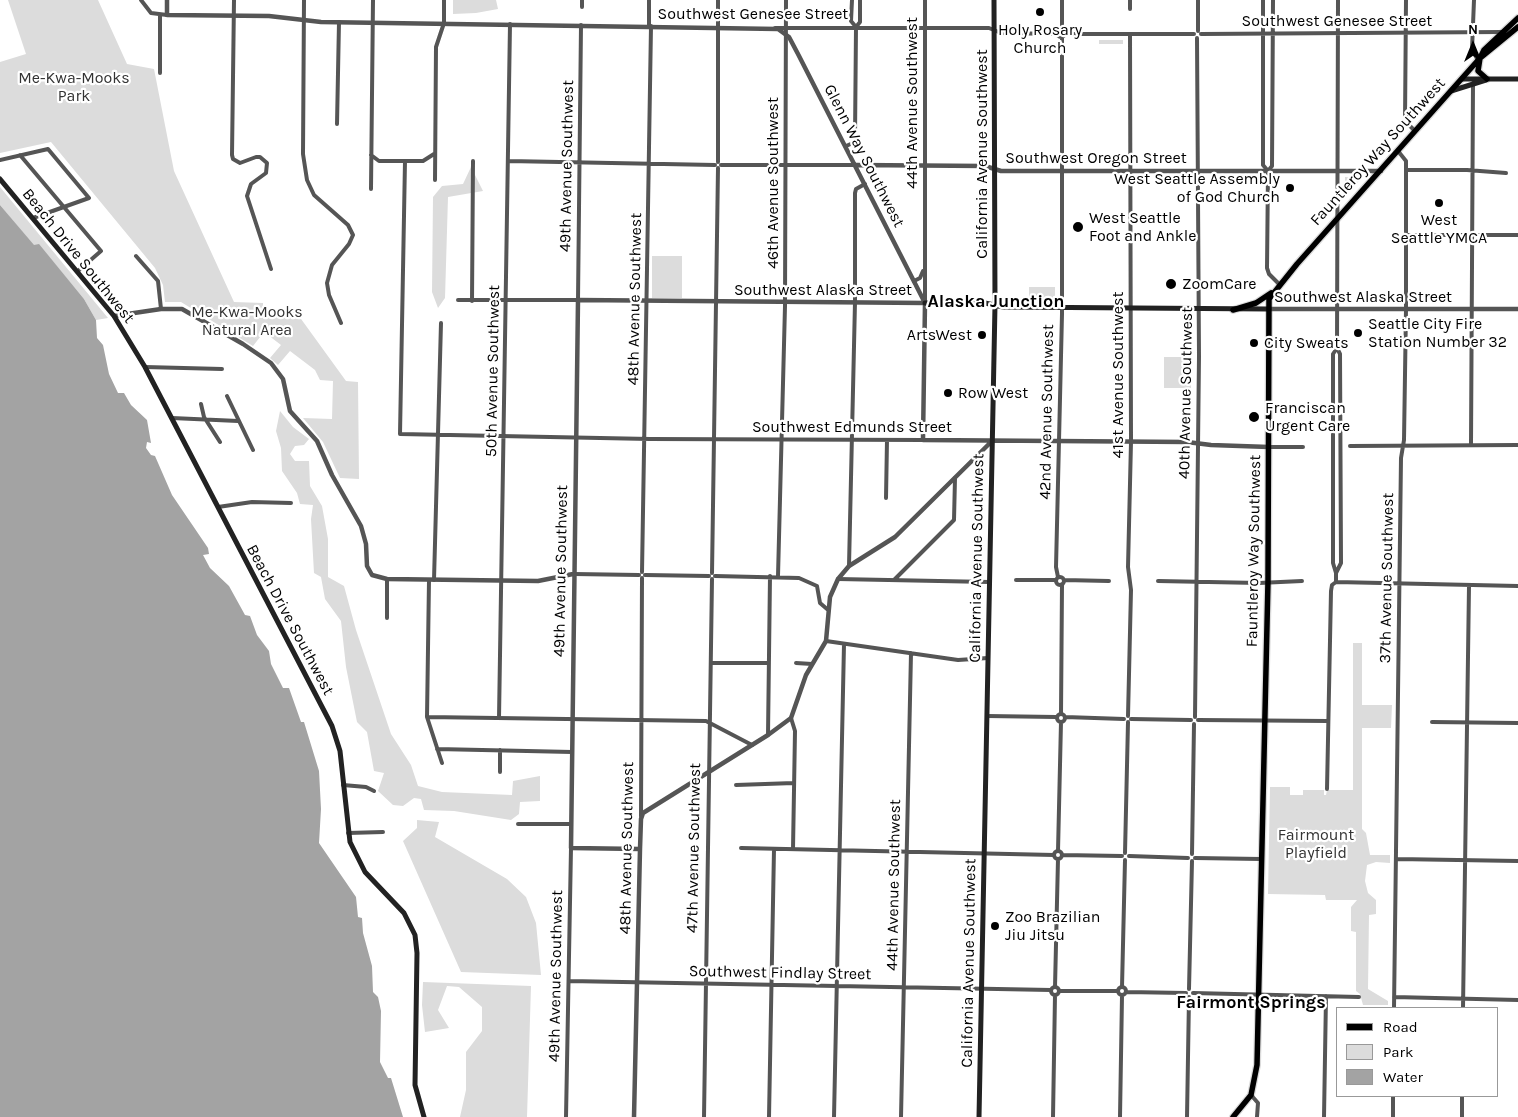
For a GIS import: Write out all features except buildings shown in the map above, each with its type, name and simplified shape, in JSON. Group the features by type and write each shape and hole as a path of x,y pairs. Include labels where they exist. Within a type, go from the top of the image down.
{"main road":[{"name":"California Avenue Southwest","path":"979,1117 995,305 994,0"},
{"name":"Fauntleroy Way Southwest","path":"1479,59 1484,50 1518,18"},
{"name":"Fauntleroy Way Southwest","path":"1233,1117 1250,1095 1257,1065 1268,582 1268,309 1272,292 1479,59 1518,27"},
{"path":"1479,59 1478,71 1490,79"},
{"path":"1462,78 1474,81"},
{"path":"1450,92 1474,81 1518,79"},
{"name":"Beach Drive Southwest","path":"0,178 114,316 145,367 332,726 338,741 348,833 356,858 374,884 404,913 415,935 417,953 415,1085 424,1117"},
{"path":"1232,310 1256,303 1272,292"},
{"name":"Southwest Alaska Street","path":"925,303 1232,310 1268,309"}],"street":[{"path":"141,0 148,11 153,15 160,16 160,73"},
{"path":"166,15 167,0"},
{"path":"234,0 232,155 233,159 240,163 256,157 260,157 266,163 267,171 251,184 247,196 271,269"},
{"path":"304,0 303,154 307,180 314,194 348,225 352,235 348,244 332,265 327,283 329,295 341,322"},
{"path":"371,189 373,0"},
{"path":"436,180 436,47 444,24 444,0"},
{"path":"582,0 582,7"},
{"name":"48th Avenue Southwest","path":"634,1117 641,820 642,575 650,164 649,0"},
{"name":"47th Avenue Southwest","path":"704,1117 708,771 717,302 718,0"},
{"name":"46th Avenue Southwest","path":"778,576 785,301 786,0"},
{"path":"852,0 851,21 856,27"},
{"path":"846,146 853,143 855,137 856,27 860,22 860,0"},
{"name":"44th Avenue Southwest","path":"923,440 925,0"},
{"path":"1062,0 1063,36 1058,34 1062,29"},
{"path":"1130,0 1130,9"},
{"path":"1198,0 1198,33"},
{"path":"1263,0 1263,165 1268,172"},
{"path":"1273,0 1272,166 1268,172 1267,268 1269,274 1279,284"},
{"path":"1336,573 1341,564 1340,354 1337,348 1338,0"},
{"path":"1406,0 1406,121 1415,131"},
{"path":"1474,0 1472,52 1479,59"},
{"name":"Southwest Genesee Street","path":"160,16 234,16 373,23 773,28 785,31 856,27 988,28 1001,33 1058,34"},
{"path":"337,124 339,22"},
{"name":"50th Avenue Southwest","path":"500,718 510,24"},
{"name":"49th Avenue Southwest","path":"566,1117 582,25"},
{"name":"Glenn Way Southwest","path":"785,31 846,146 925,303"},
{"name":"Southwest Genesee Street","path":"1063,36 1198,33 1472,34 1502,32"},
{"name":"40th Avenue Southwest","path":"1187,1117 1197,582 1199,309 1198,33"},
{"name":"41st Avenue Southwest","path":"1122,987 1131,590 1128,567 1131,442 1130,34"},
{"name":"42nd Avenue Southwest","path":"1057,579 1062,307 1063,36"},
{"path":"1471,444 1474,309 1474,81"},
{"path":"0,160 48,149 89,198 33,218"},
{"name":"37th Avenue Southwest","path":"1394,1007 1406,309 1406,170 1404,158 1398,151"},
{"path":"371,155 379,161 423,161 433,157 435,152"},
{"path":"20,155 101,251 78,271"},
{"name":"Southwest Edmunds Street","path":"405,161 400,434 645,439 1131,442 1303,448"},
{"name":"Southwest Oregon Street","path":"508,161 718,165 985,166 995,170 1062,171 1381,171"},
{"path":"472,301 473,162"},
{"path":"1406,170 1506,173"},
{"path":"849,566 855,302 855,193 856,189 865,184"},
{"path":"1406,235 1518,235"},
{"path":"136,256 158,281 161,309"},
{"path":"914,281 921,276 925,267"},
{"name":"Southwest Alaska Street","path":"458,300 925,303"},
{"path":"114,316 161,309 177,308 187,311 258,353 276,368 283,378 290,411 317,441 332,475 361,526 366,544 369,573 376,577 431,580 546,580 573,574 778,576 799,578 817,586 820,603 827,609"},
{"name":"Southwest Alaska Street","path":"1268,309 1518,309"},
{"path":"441,323 427,717 442,763"},
{"path":"1336,582 1333,563 1333,354 1337,348"},
{"path":"145,367 222,368"},
{"path":"227,396 253,450"},
{"path":"201,404 207,420 220,442"},
{"path":"172,418 238,421"},
{"path":"886,440 886,498"},
{"path":"641,820 648,808 768,736 791,718 812,664 826,641 827,609 838,579 849,566 896,538 992,441"},
{"path":"1350,446 1518,445"},
{"path":"894,580 954,520 955,478"},
{"path":"218,507 252,502 291,503"},
{"path":"768,736 770,576"},
{"path":"387,579 387,618"},
{"path":"838,579 989,582"},
{"path":"1016,580 1109,581"},
{"path":"1158,581 1302,581"},
{"path":"1061,714 1063,582"},
{"path":"1326,789 1330,591 1332,585 1336,582 1518,586"},
{"path":"1463,1007 1469,586"},
{"path":"826,641 958,660 988,658"},
{"path":"834,1117 844,644"},
{"name":"44th Avenue Southwest","path":"902,1117 911,653"},
{"path":"796,662 812,664"},
{"path":"711,663 768,663"},
{"path":"1061,714 1065,717 1128,719 1328,721"},
{"path":"987,716 1056,717 1061,714"},
{"path":"427,717 709,722 752,745"},
{"path":"1056,717 1061,722"},
{"path":"1054,855 1058,851 1061,722 1065,717"},
{"path":"791,718 795,731 793,849"},
{"path":"1432,722 1518,723"},
{"path":"437,749 572,752"},
{"path":"500,750 500,772"},
{"path":"736,785 794,783"},
{"path":"343,785 366,787 374,791"},
{"path":"518,824 571,824"},
{"path":"348,833 383,832"},
{"path":"571,848 640,849"},
{"path":"741,848 1054,855 1058,859"},
{"path":"769,1117 774,849"},
{"path":"1058,851 1062,855 1261,858"},
{"path":"1062,855 1058,859 1055,987 1059,991 1118,992 1122,996"},
{"path":"1397,859 1518,861"},
{"name":"Southwest Findlay Street","path":"569,981 1051,990"},
{"path":"1053,1117 1055,995 1051,990 1055,987"},
{"path":"1118,992 1122,987 1126,992"},
{"path":"1055,995 1059,991"},
{"path":"1120,1117 1122,996 1126,992 1359,997"},
{"path":"1324,1117 1326,996"},
{"path":"1394,997 1518,1000"},
{"path":"1250,1095 1258,1103 1257,1117"},
{"path":"1393,1097 1393,1117"},
{"path":"1462,1097 1462,1117"}],"green space":[{"name":"Me-Kwa-Mooks Park","path":"8,0 98,0 127,64 154,69 174,171 234,302 263,303 263,312 296,312 346,381 358,382 359,479 340,478 323,442 303,418 332,419 333,381 320,380 315,370 290,351 278,365 270,358 281,345 264,332 253,346 181,302 165,302 163,285 155,268 51,142 0,153 0,62 26,54"},
{"path":"453,0 496,0 498,9 476,13 453,14"},
{"path":"1099,40 1123,40 1123,44 1099,44"},
{"path":"471,167 483,191 448,197 445,298 438,308 432,292 433,197 442,186 463,184"},
{"path":"1345,177 1362,178 1345,196"},
{"path":"0,187 108,318 96,320 84,299 39,245 34,246 0,205"},
{"path":"652,256 682,256 682,298 652,298"},
{"path":"1029,287 1055,287 1055,300 1029,300"},
{"path":"1164,357 1191,357 1191,388 1164,388"},
{"path":"280,411 293,427 309,439 304,445 295,446 290,454 295,461 309,461 310,486 322,506 328,539 328,577 344,586 356,630 391,734 411,765 418,786 442,792 512,795 513,781 540,776 540,801 520,802 519,814 511,820 454,811 424,810 421,799 414,798 403,806 393,805 378,791 384,773 374,771 367,732 357,722 346,667 341,621 325,599 321,577 314,573 311,519 313,505 300,504 297,493 282,471 281,448 276,431"},
{"name":"Fairmount Playfield","path":"1353,643 1362,643 1362,705 1392,705 1391,728 1362,728 1362,829 1366,833 1370,855 1390,855 1390,863 1376,862 1367,865 1365,881 1368,893 1376,900 1376,914 1369,915 1368,989 1388,1001 1388,1005 1363,1005 1360,994 1356,991 1356,932 1351,931 1351,907 1357,900 1326,900 1325,895 1268,894 1270,787 1290,787 1290,795 1303,795 1303,790 1324,790 1324,795 1326,795 1327,790 1353,790"},
{"path":"417,820 439,822 435,837 507,879 526,897 536,923 541,975 461,972 403,841 417,828"},
{"path":"423,982 531,986 527,1117 460,1117 466,1090 466,1052 482,1031 482,1007 459,987 447,986 438,1010 449,1028 425,1032 422,1005"}],"water":[{"path":"0,205 34,245 39,244 84,299 96,320 97,338 103,345 109,374 118,393 124,393 131,405 147,420 151,443 147,442 146,448 151,455 155,456 172,495 208,548 209,554 203,555 210,568 229,586 245,615 250,616 257,635 269,651 271,664 283,688 289,688 301,722 304,722 319,771 321,809 319,843 356,897 358,917 362,918 363,933 372,966 373,992 378,997 381,1011 380,1062 388,1078 391,1078 403,1117 0,1117"}],"place":[{"name":"Holy Rosary Church","path":"1040,12"},
{"name":"West Seattle Assembly of God Church","path":"1290,188"},
{"name":"West Seattle YMCA","path":"1439,203"},
{"name":"West Seattle Foot and Ankle","path":"1078,227"},
{"name":"ZoomCare","path":"1171,284"},
{"name":"Seattle City Fire Station Number 32","path":"1358,333"},
{"name":"ArtsWest","path":"982,335"},
{"name":"City Sweats","path":"1254,343"},
{"name":"Row West","path":"948,393"},
{"name":"Franciscan Urgent Care","path":"1254,417"},
{"name":"Zoo Brazilian Jiu Jitsu","path":"995,926"}],"district":[{"name":"Alaska Junction","path":"996,302"},
{"name":"Fairmont Springs","path":"1251,1003"}],"park label":[{"name":"Me-Kwa-Mooks Natural Area","path":"247,321"}]}
